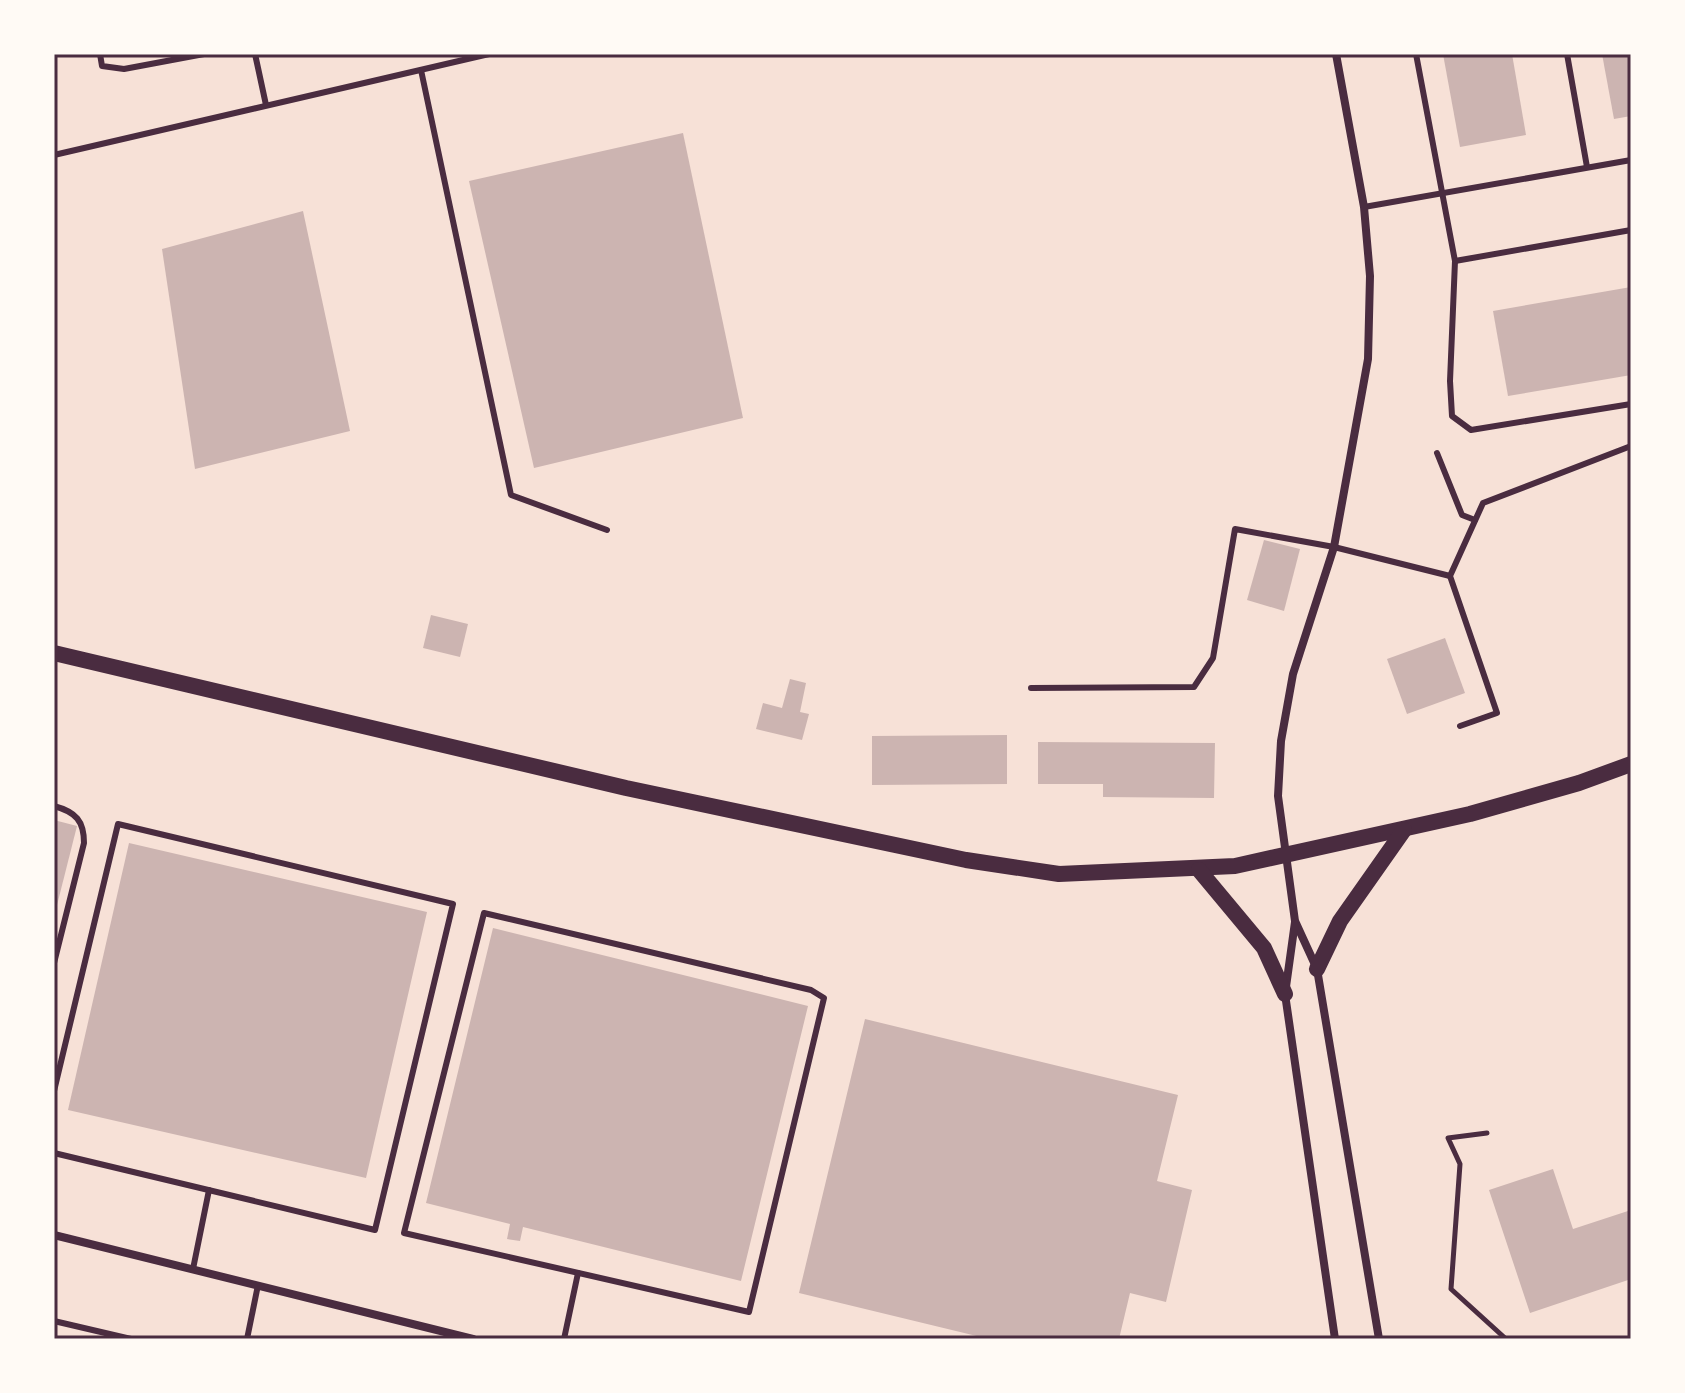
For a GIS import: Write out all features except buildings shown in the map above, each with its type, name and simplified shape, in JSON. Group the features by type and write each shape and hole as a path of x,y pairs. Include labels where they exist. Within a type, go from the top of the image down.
{"main road":[{"path":"54,653 626,788 966,860 1059,874 1199,870 1286,856 1404,830 1579,783 1631,764"},
{"path":"1317,969 1340,921 1404,830"},
{"path":"1199,870 1264,948 1285,994"}],"street":[{"path":"1335,1339 1285,994 1295,921 1278,796 1281,741 1293,674 1334,547 1368,359 1370,267 1364,207 1336,54"},
{"path":"1295,921 1317,969 1379,1339"},
{"path":"54,1235 473,1339"}],"lane":[{"path":"100,54 102,66 124,69 204,54"},
{"path":"255,54 266,105"},
{"path":"54,155 489,54"},
{"path":"1416,54 1439,193 1455,261 1450,381 1452,416 1471,430 1631,404"},
{"path":"1567,54 1587,167"},
{"path":"421,70 511,495 607,530"},
{"path":"1364,207 1631,160"},
{"path":"1455,261 1631,230"},
{"path":"1460,726 1497,713 1450,576 1483,503 1631,446"},
{"path":"1437,453 1462,515 1475,520"},
{"path":"1031,688 1194,687 1213,658 1235,529 1334,547 1450,576"},
{"path":"54,806 78,816 84,827 82,857 54,963"},
{"path":"54,1091 118,824 453,904 375,1230 54,1153"},
{"path":"484,913 811,990 824,998 749,1312 578,1273 404,1233 484,913"},
{"path":"193,1269 209,1190"},
{"path":"564,1339 578,1273"},
{"path":"247,1339 258,1285"},
{"path":"54,1321 131,1339"}],"path":[{"path":"1487,1133 1448,1138 1460,1164 1451,1289 1506,1339"}]}
